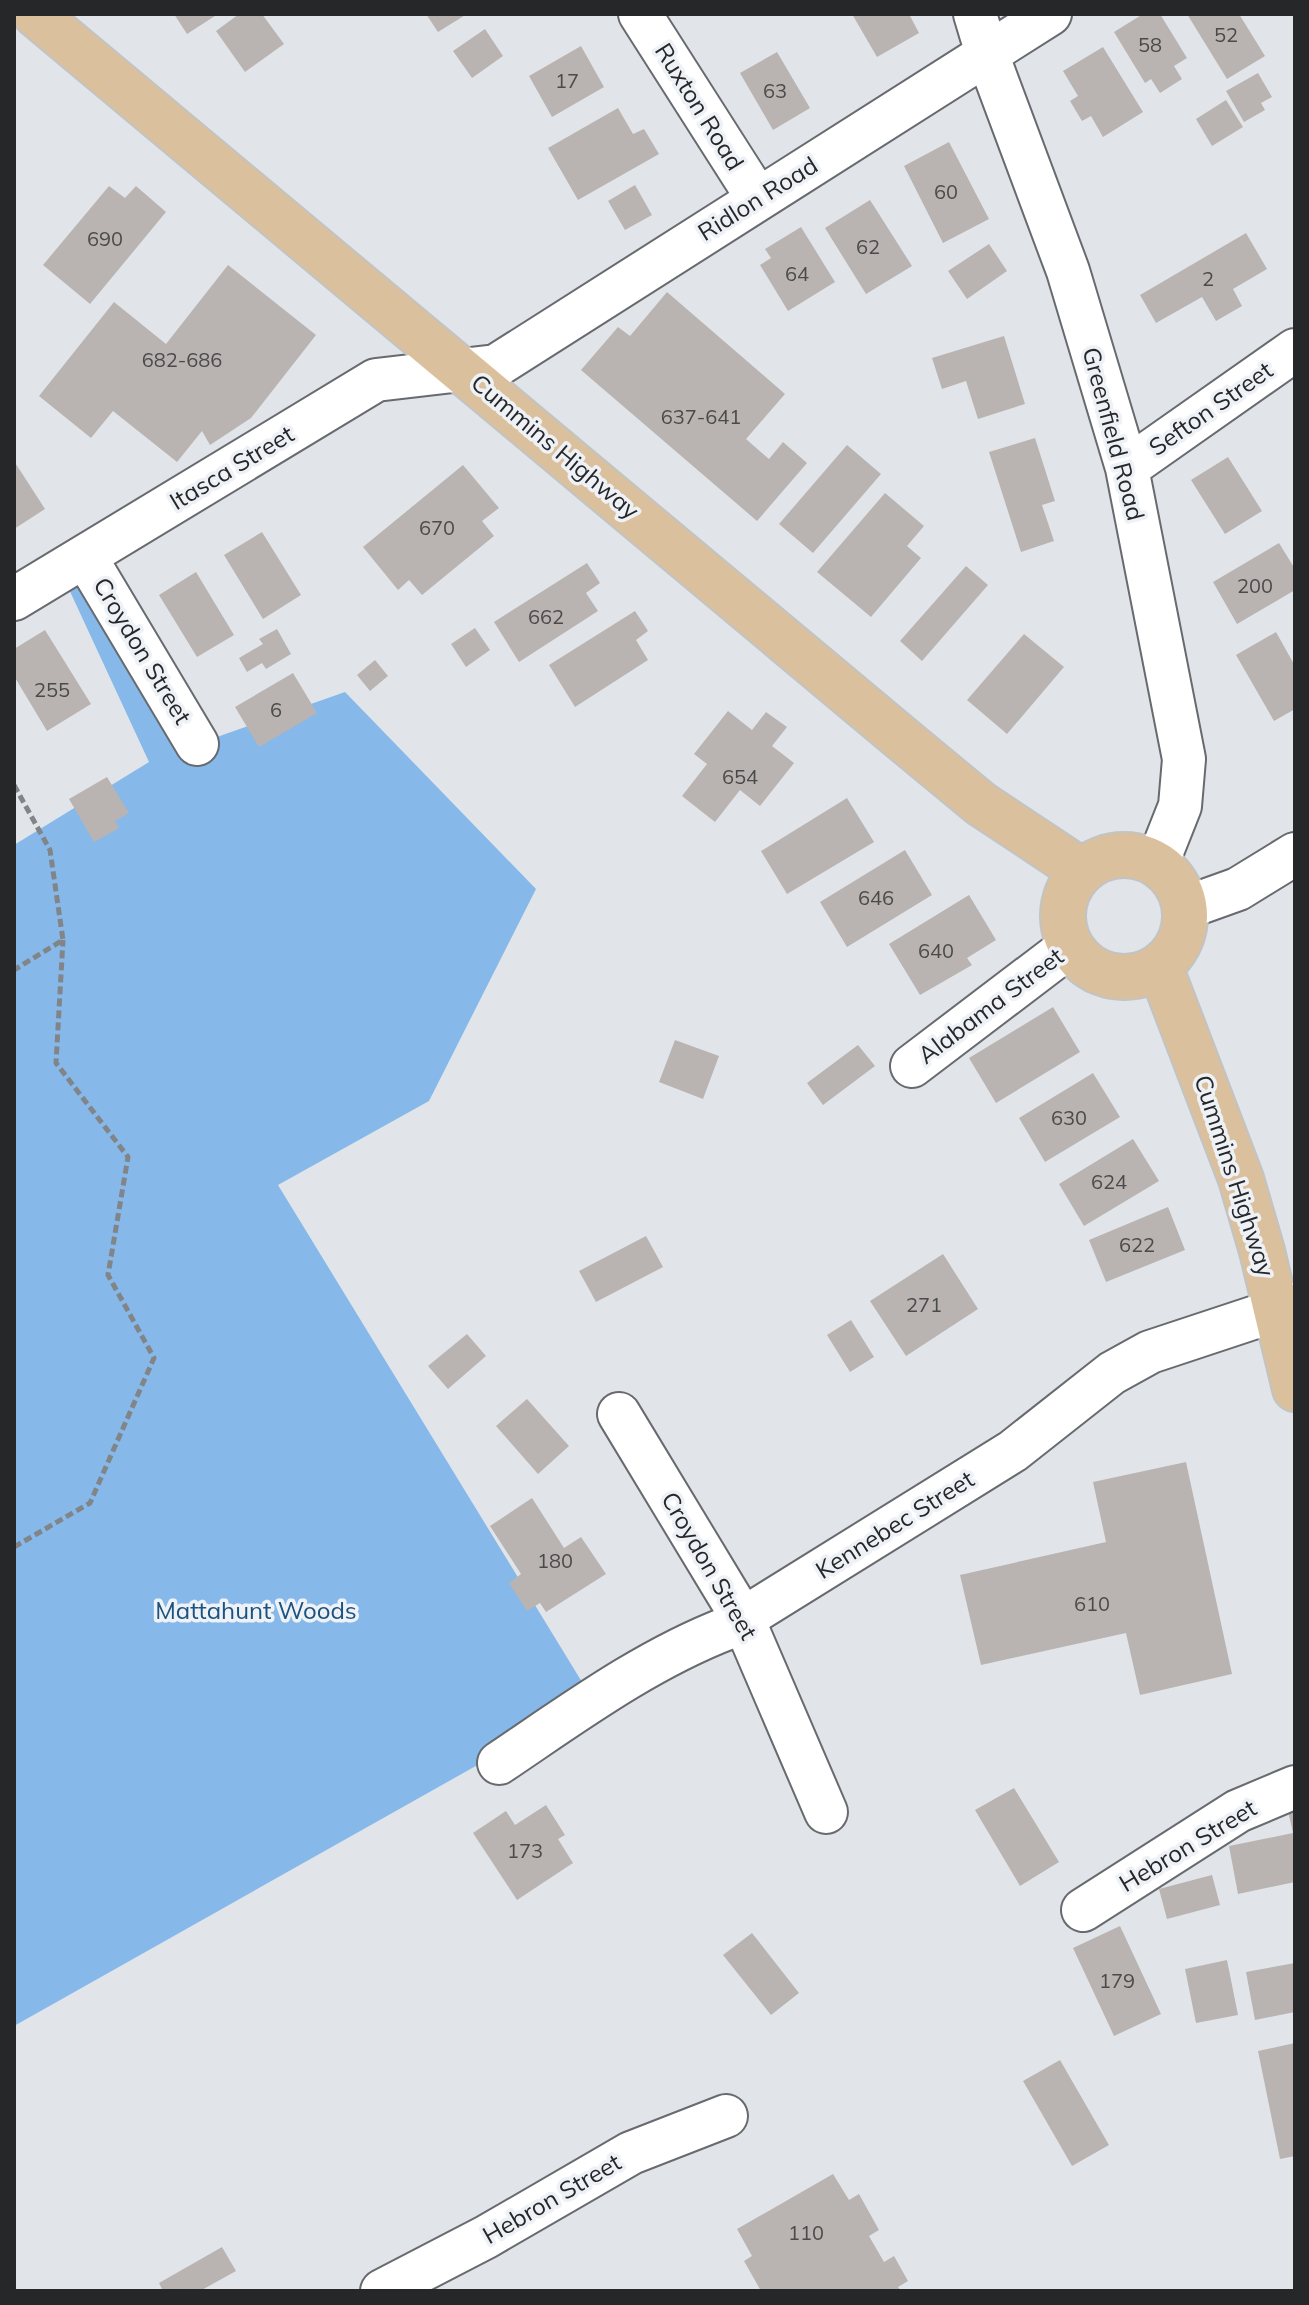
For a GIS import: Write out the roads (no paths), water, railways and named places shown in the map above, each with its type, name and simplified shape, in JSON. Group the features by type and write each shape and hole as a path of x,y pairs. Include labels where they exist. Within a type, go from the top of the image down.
{"main road":[{"name":"Cummins Highway","path":"35,14 981,804 1082,871"},
{"path":"1119,854 1139,856 1157,864 1173,877 1185,908 1183,935 1174,953 1160,967 1141,976 1120,977 1100,973 1083,962 1070,946 1063,926 1063,906 1070,887 1082,871 1099,860 1119,854"},
{"name":"Cummins Highway","path":"1160,967 1286,1307 1295,1389"}],"street":[{"name":"Ruxton Road","path":"640,14 758,199"},
{"name":"Greenfield Road","path":"975,14 1068,271 1127,468 1184,759 1180,806 1157,864"},
{"name":"Ridlon Road","path":"461,370 496,366 1050,14"},
{"name":"Sefton Street","path":"1127,468 1295,350"},
{"name":"Itasca Street","path":"14,599 376,380 461,370"},
{"name":"Croydon Street","path":"86,558 197,744"},
{"path":"1185,908 1238,889 1295,854"},
{"name":"Alabama Street","path":"912,1066 1070,946"},
{"name":"Kennebec Street","path":"499,1763 593,1700 689,1643 743,1619 1013,1451 1112,1373 1150,1352 1286,1307"},
{"name":"Croydon Street","path":"619,1414 743,1619 826,1812"},
{"name":"Hebron Street","path":"1083,1910 1238,1811 1295,1787"},
{"name":"Hebron Street","path":"382,2291 486,2237 631,2153 726,2116"}],"park label":[{"name":"Mattahunt Woods","path":"256,1611"}]}
